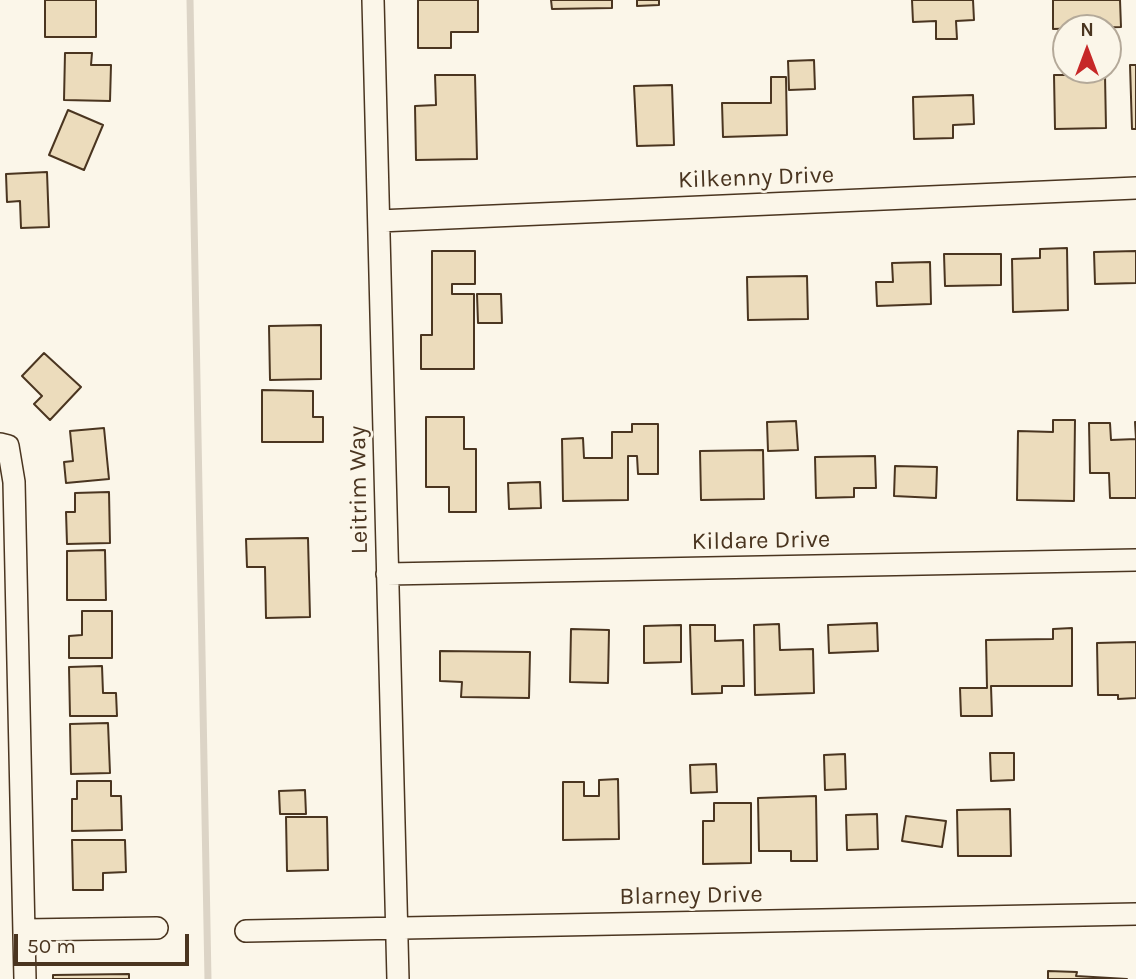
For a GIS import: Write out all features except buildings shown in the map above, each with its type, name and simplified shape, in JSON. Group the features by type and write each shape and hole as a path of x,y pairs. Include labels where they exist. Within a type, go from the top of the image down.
{"street":[{"name":"Leitrim Way","path":"373,0 398,979"},
{"name":"Kilkenny Drive","path":"379,220 1136,188"},
{"path":"0,444 8,446 12,471 25,979"},
{"name":"Kildare Drive","path":"387,574 1136,559"},
{"name":"Blarney Drive","path":"246,931 1136,914"},
{"path":"24,930 157,928"}],"waterway":[{"path":"190,0 208,979"}]}
